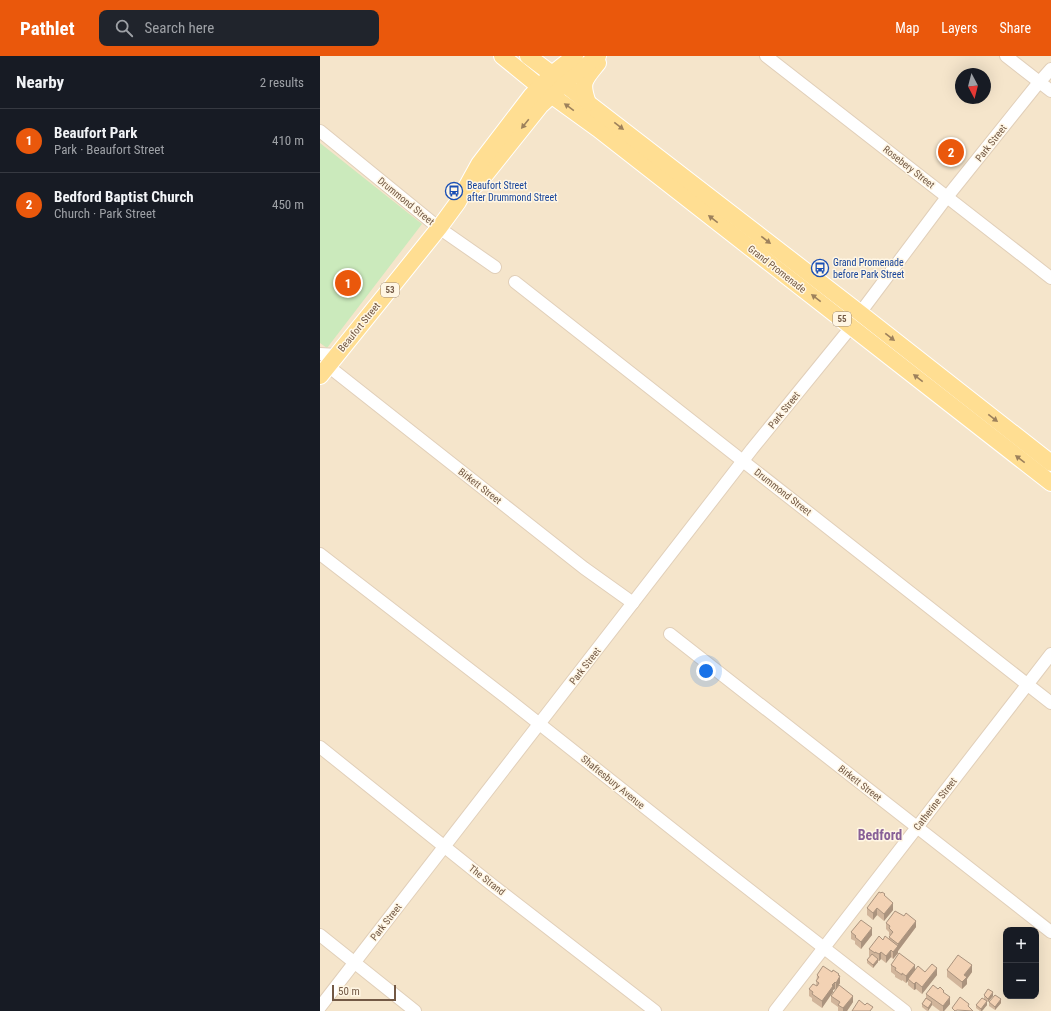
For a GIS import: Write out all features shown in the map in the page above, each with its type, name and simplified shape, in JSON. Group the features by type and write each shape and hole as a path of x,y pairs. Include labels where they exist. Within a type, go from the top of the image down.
{"main road":[{"name":"Grand Promenade","path":"502,56 546,91 1051,463"},
{"name":"Grand Promenade","path":"528,56 856,320 1051,483"},
{"name":"Beaufort Street","path":"458,202 482,179 541,105 546,91 558,79 575,56"},
{"name":"Beaufort Street","path":"558,79 598,56"},
{"path":"588,103 584,92 586,78 604,56"},
{"path":"479,164 482,150 523,92 524,73"},
{"name":"Beaufort Street","path":"326,363 440,228 458,202 479,164 531,96 546,91"}],"street":[{"name":"Rosebery Street","path":"766,56 1051,278"},
{"path":"1006,56 1051,91"},
{"name":"Park Street","path":"320,1007 743,461 856,320 947,197 1051,69"},
{"name":"Drummond Street","path":"320,131 440,228 495,267"},
{"name":"Drummond Street","path":"515,282 1051,703"},
{"name":"Birkett Street","path":"326,363 584,568 633,603"},
{"name":"Shaftesbury Avenue","path":"320,554 540,724 904,1011"},
{"name":"Birkett Street","path":"670,634 1051,932"},
{"name":"Catherine Street","path":"774,1011 1051,654"},
{"name":"The Strand","path":"320,747 444,847 655,1011"},
{"path":"320,935 416,1011"}],"shaded area":[{"path":"320,56 1051,56 1051,1011 320,1011"}],"green space":[{"path":"320,143 422,224 327,348 320,343"}],"building":[{"path":"879,892 885,894 884,895 893,903 884,914 877,908 873,913 867,908"},
{"path":"895,911 904,916 906,913 916,921 898,944 889,937 893,932 889,928 890,926 886,923"},
{"path":"861,920 872,928 861,942 851,932"},
{"path":"879,936 883,940 885,936 898,946 893,952 891,950 886,956 881,952 879,954 875,953 869,949"},
{"path":"899,953 915,965 906,976 895,970 896,968 891,965"},
{"path":"872,954 878,959 873,965 867,960"},
{"path":"958,955 972,965 964,975 967,977 962,982 947,970"},
{"path":"932,964 937,968 922,987 916,982 914,984 908,979 918,966 925,972"},
{"path":"823,966 832,972 833,970 840,976 836,983 835,982 832,985 833,986 822,1001 812,994 813,992 809,989 813,984 817,986 819,983 816,981 819,977 817,975"},
{"path":"839,985 853,996 843,1008 838,1005 840,1002 831,996"},
{"path":"933,985 938,989 940,987 944,991 943,992 950,997 943,1006 926,994"},
{"path":"988,989 993,992 988,999 984,995"},
{"path":"995,995 1001,999 995,1007 989,1002"},
{"path":"960,997 969,1004 968,1006 973,1011 955,1011 952,1008"},
{"path":"926,998 932,1002 928,1008 922,1004"},
{"path":"982,998 987,1001 981,1009 976,1005"},
{"path":"859,1000 865,1005 867,1003 873,1007 870,1011 852,1011"}],"place":[{"name":"Bedford Baptist Church","path":"951,152"},
{"name":"Beaufort Street after Drummond Street","path":"454,191"},
{"name":"Grand Promenade before Park Street","path":"820,268"},
{"name":"Beaufort Park","path":"348,283"}],"district":[{"name":"Bedford","path":"880,835"}]}
